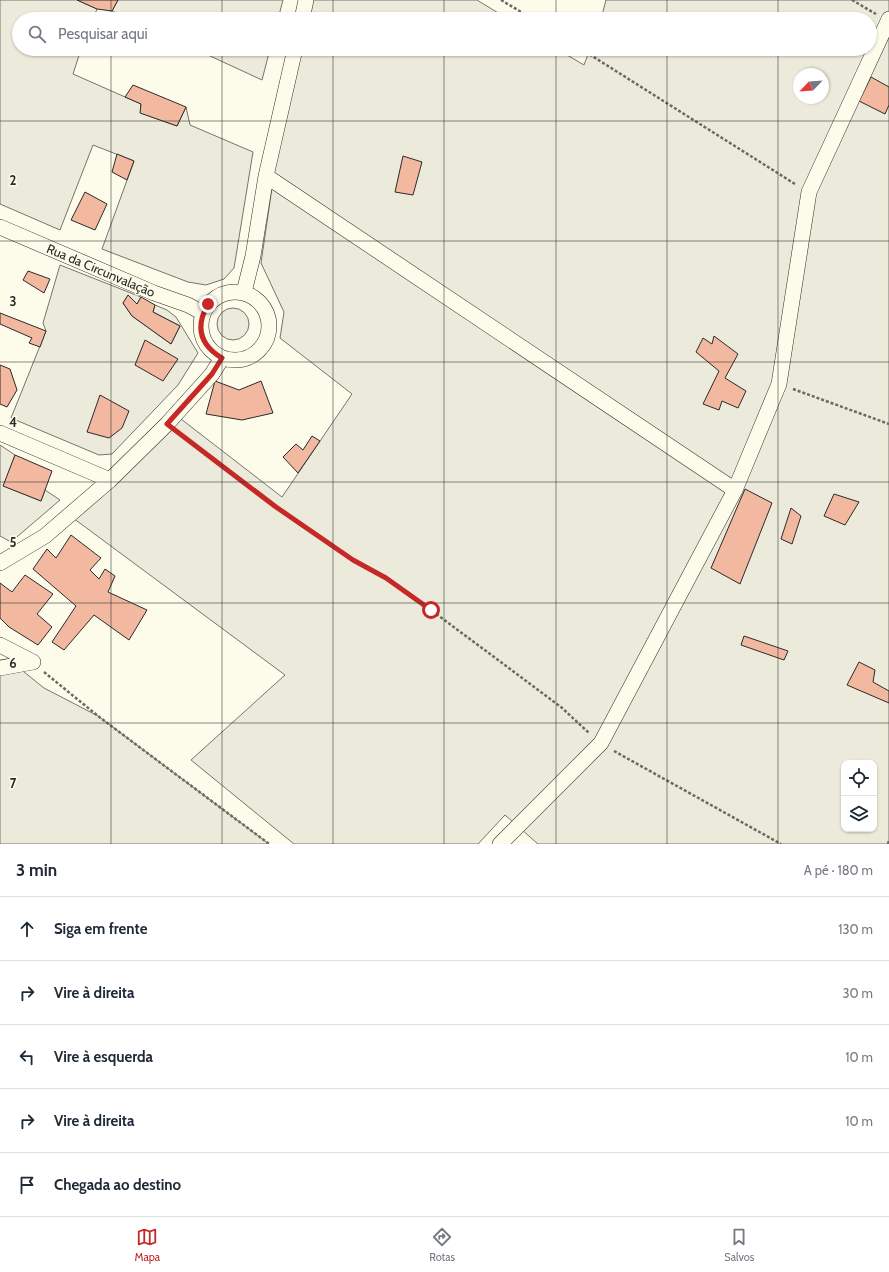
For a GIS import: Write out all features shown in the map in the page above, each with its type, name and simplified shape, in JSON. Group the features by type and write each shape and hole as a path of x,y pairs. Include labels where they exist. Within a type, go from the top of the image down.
{"street":[{"path":"303,12 306,0"},
{"path":"877,45 888,21"},
{"path":"244,292 253,256 266,176 293,56"},
{"path":"500,844 601,743 736,490 779,384 809,192 872,56"},
{"path":"266,176 736,490"},
{"name":"Rua da Circunvalação","path":"0,227 154,293 188,305 203,313"},
{"path":"234,291 244,292 254,297 263,305 268,315 270,326 268,337 262,347 249,357 233,360 222,358 213,352 206,344 201,334 200,324 203,313 208,304 215,297 234,291"},
{"path":"0,563 45,536 110,480 167,424 212,374 222,358"},
{"path":"0,433 110,480"},
{"path":"0,645 33,662"},
{"path":"0,668 33,662"}],"path":[{"path":"501,0 521,12"},
{"path":"852,0 873,12"},
{"path":"877,15 888,21"},
{"path":"592,56 809,192"},
{"path":"779,384 889,424"},
{"path":"167,424 276,507 353,560 386,578 431,610 561,707 601,743 781,844"},
{"path":"33,662 98,716 269,844"},
{"path":"888,844 889,840"}],"shaded area":[{"path":"0,0 77,0 97,9 96,12 12,12 12,56 79,56 73,74 141,104 141,113 177,126 186,107 190,125 253,152 234,268 224,279 206,285 188,282 102,249 134,161 93,145 60,230 0,204"},
{"path":"118,0 283,0 280,12 112,11"},
{"path":"312,0 477,0 497,12 309,12"},
{"path":"606,0 889,0 889,844 538,844 505,815 478,844 294,844 191,760 285,675 73,518 181,419 282,497 352,394 280,338 284,312 261,263 278,147 299,56 569,56 584,65 587,56 877,56 877,12 603,12"},
{"path":"210,56 268,56 262,80"},
{"path":"60,265 141,297 137,304 128,296 123,303 132,316 171,344 180,326 153,312 155,305 167,310 176,317 198,353 178,385 112,454 99,455 11,418 46,331 43,323"},
{"path":"230,308 236,308 246,315 249,324 248,330 242,337 236,340 230,340 220,333 217,327 217,321 224,311"},
{"path":"0,445 15,455 4,486 41,501 45,490 60,500 11,542 0,536"},
{"path":"0,666 18,667 44,688 98,716 269,844 0,844"}],"building":[{"path":"77,0 118,0 112,11 97,9"},
{"path":"871,77 889,87 889,105 885,114 859,101"},
{"path":"133,85 186,107 177,126 140,113 141,104 125,97"},
{"path":"117,154 134,161 127,180 112,172"},
{"path":"403,156 422,162 413,195 395,192"},
{"path":"85,192 107,204 95,230 71,220"},
{"path":"28,271 50,279 44,293 23,280"},
{"path":"128,295 137,304 141,297 155,305 153,312 180,326 171,344 132,316 123,303"},
{"path":"0,313 46,331 40,347 29,343 32,338 0,324"},
{"path":"714,336 738,354 725,378 746,391 738,408 722,401 719,410 703,404 719,371 696,352 703,338 712,344"},
{"path":"145,340 178,359 163,381 135,365"},
{"path":"0,365 10,369 17,390 7,407 0,404"},
{"path":"215,381 239,390 261,381 273,413 242,420 206,414"},
{"path":"100,395 129,411 122,428 109,438 87,432"},
{"path":"312,436 320,441 298,473 283,457 296,444 303,450"},
{"path":"15,455 52,471 41,501 3,486"},
{"path":"745,489 772,503 740,584 711,568"},
{"path":"834,494 859,502 845,525 824,516"},
{"path":"791,508 801,516 792,544 781,539"},
{"path":"71,535 101,558 90,570 99,579 105,569 115,576 108,592 147,610 129,640 94,615 64,650 52,642 76,606 33,569 47,549 56,558"},
{"path":"25,575 53,594 37,614 52,627 38,645 9,627 0,618 0,583 12,592"},
{"path":"744,636 788,651 784,660 741,645"},
{"path":"859,662 875,670 873,682 889,691 889,703 847,685"}],"route":[{"path":"208,304 203,313 200,324 201,334 206,344 213,352 222,358 212,374 167,424 276,507 353,560 386,578 431,610"}]}
